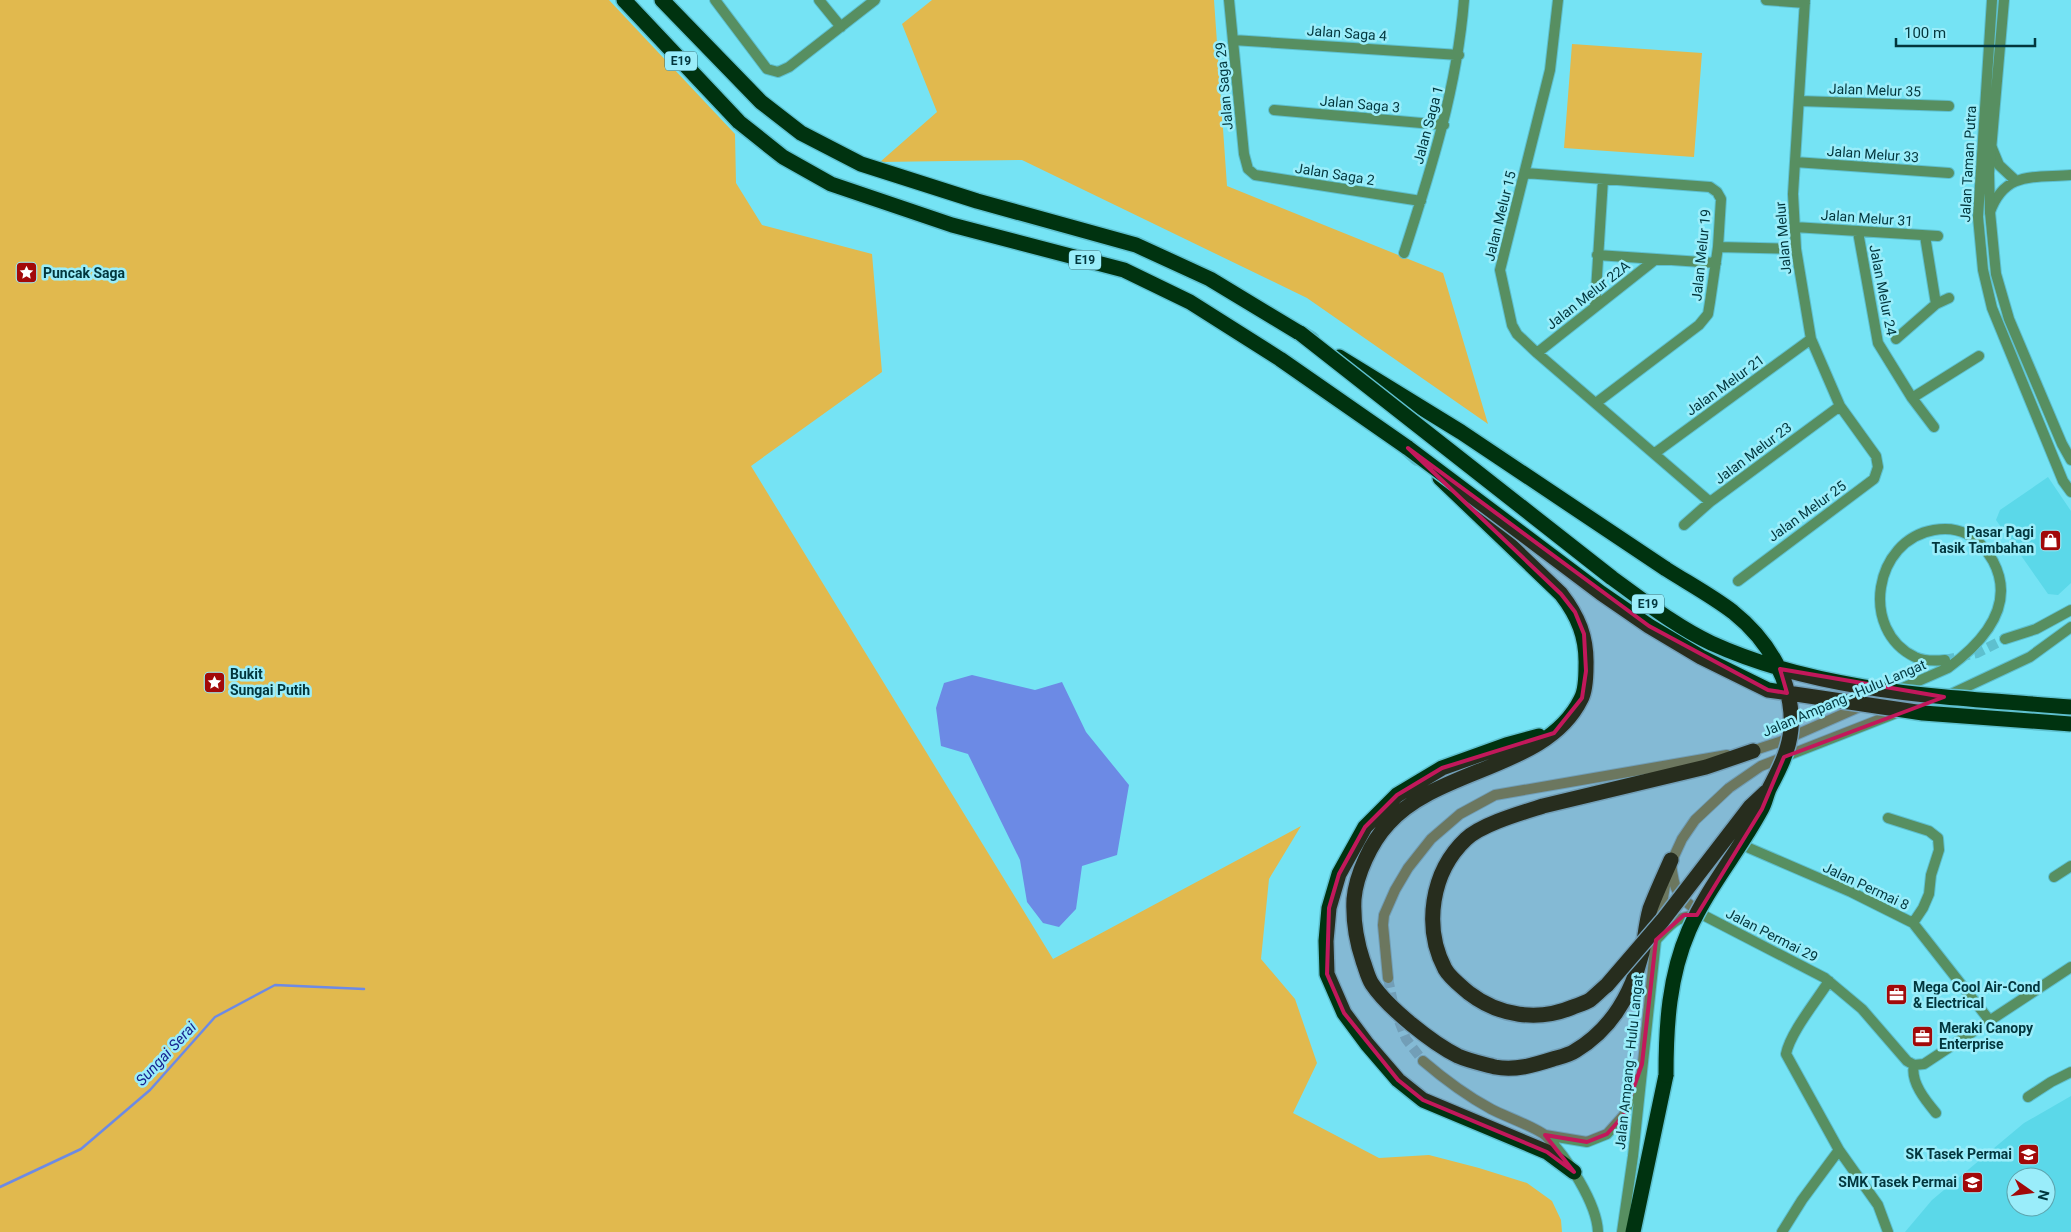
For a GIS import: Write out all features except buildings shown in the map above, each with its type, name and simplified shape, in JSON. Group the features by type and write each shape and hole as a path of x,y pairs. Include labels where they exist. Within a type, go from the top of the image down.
{"highway":[{"name":"E19","path":"624,0 739,122 783,157 831,184 952,225 1124,270 1190,302 1280,359 1408,448 1648,626 1701,656 1768,690 1923,714 2071,724"},
{"name":"E19","path":"662,0 761,102 801,133 861,164 977,201 1136,245 1210,279 1300,333 1612,578 1658,612 1710,642 1774,668 1831,680 1926,695 2071,707"},
{"path":"1300,333 1469,437 1732,612 1754,632 1769,650 1783,675 1790,703 1791,729 1780,769 1762,809 1707,894 1678,957 1666,1032 1666,1075 1633,1232"},
{"path":"1408,448 1566,600 1575,612 1584,634 1587,650 1586,671 1582,698 1568,719 1554,732 1510,760 1469,774 1425,794 1388,824 1365,858 1354,898 1358,945 1371,983 1394,1009 1458,1056 1497,1067 1530,1067 1574,1052 1608,1026 1629,991 1641,955 1650,910 1671,860"},
{"path":"1554,732 1506,745 1442,768 1398,795 1365,827 1338,874 1329,908 1326,941 1327,974 1344,1013 1366,1044 1398,1080 1424,1100 1546,1152 1574,1172"},
{"path":"1753,751 1706,767 1551,804 1491,825 1467,838 1448,860 1437,884 1433,906 1436,943 1446,970 1459,985 1479,1000 1496,1009 1514,1014 1538,1017 1565,1011 1589,1000 1607,984 1662,920 1750,807 1769,790"}],"street":[{"path":"714,0 767,69 778,72 789,68 874,0"},
{"path":"819,0 841,27"},
{"name":"Jalan Saga 29","path":"1229,0 1244,154 1248,169"},
{"name":"Jalan Saga 1","path":"1404,253 1444,125 1459,55 1464,0"},
{"name":"Jalan Melur 15","path":"1558,0 1550,70 1500,270 1512,325 1518,334 1537,353 1710,502"},
{"path":"1766,0 1805,1"},
{"name":"Jalan Taman Putra","path":"1992,0 1978,217 1983,270 1992,308 2063,480 2071,492"},
{"name":"Jalan Taman Putra","path":"2004,0 1989,173 1990,212 1996,274 2009,319 2062,444 2071,460"},
{"name":"Jalan Melur","path":"1805,1 1795,162 1794,227 1796,249 1811,339 1840,406 1876,456"},
{"name":"Jalan Saga 4","path":"1233,40 1459,55"},
{"name":"Jalan Melur 35","path":"1800,101 1949,106"},
{"name":"Jalan Saga 3","path":"1274,110 1444,125"},
{"path":"1992,148 1999,165 2015,180"},
{"name":"Jalan Melur 33","path":"1795,162 1949,173"},
{"name":"Jalan Saga 2","path":"1248,169 1255,175 1421,200"},
{"name":"Jalan Melur 19","path":"1525,173 1710,187 1717,192 1720,199 1718,247 1708,314 1699,325 1596,403"},
{"path":"1990,212 1998,193 2015,180 2071,175"},
{"path":"1595,307 1603,179"},
{"name":"Jalan Melur 31","path":"1794,227 1938,236"},
{"name":"Jalan Melur 24","path":"1858,232 1878,343 1912,398 1934,427"},
{"path":"1925,236 1936,304"},
{"path":"1718,247 1796,249"},
{"path":"1597,256 1716,263"},
{"name":"Jalan Melur 22A","path":"1537,353 1656,260"},
{"path":"1896,339 1936,304 1949,298"},
{"name":"Jalan Melur 21","path":"1655,453 1811,339"},
{"path":"1912,398 1979,356"},
{"name":"Jalan Melur 23","path":"1684,524 1710,502 1840,406"},
{"name":"Jalan Melur 25","path":"1738,581 1874,479 1878,467 1876,456"},
{"name":"Jalan Ampang - Hulu Langat","path":"1388,978 1382,926 1395,890 1408,868 1432,839 1460,814 1495,795 1690,760 1753,751 1782,741 1948,668 1969,652 1992,624 2002,599 1998,571 1987,551 1976,538 1962,531 1944,528 1924,532 1907,540 1896,552 1890,559 1882,580 1879,602 1884,623 1895,642 1916,657 1945,660"},
{"path":"2005,639 2036,629 2071,610"},
{"name":"Jalan Ampang - Hulu Langat","path":"1622,1232 1633,1156 1656,940 1663,896 1671,860 1695,820 1729,788 1761,766 1904,710 1949,695 2030,657 2070,630"},
{"path":"1888,818 1929,831 1938,838 1939,850 1931,875 1929,894 1923,908 1913,923"},
{"name":"Jalan Permai 8","path":"1748,848 1851,892 1913,923 1990,1021"},
{"name":"Jalan Permai 29","path":"1671,860 1674,886 1685,902 1702,914 1829,981 1862,1009 1907,1061 1914,1065"},
{"path":"2054,877 2071,866"},
{"path":"1656,940 1671,924 1684,916 1702,914"},
{"path":"1936,1113 1917,1084 1913,1072 1914,1065 1924,1064 2071,967"},
{"path":"1829,981 1796,1033 1786,1054 1839,1150 1878,1205 1888,1232"},
{"path":"1423,1061 1446,1080 1490,1109 1545,1135 1587,1142 1608,1134 1624,1114 1642,1064"},
{"path":"2028,1097 2071,1072"},
{"path":"1545,1135 1574,1172 1586,1194 1598,1224 1598,1232"},
{"path":"1782,1232 1802,1200 1839,1150"}],"highlighted area":[{"path":"1408,448 1649,626 1768,690 1787,693 1780,669 1944,697 1784,757 1762,809 1697,915 1684,915 1656,940 1642,1064 1624,1115 1607,1134 1587,1142 1545,1135 1574,1172 1547,1152 1423,1100 1398,1080 1344,1013 1327,974 1329,908 1339,874 1365,827 1397,795 1442,768 1554,733 1582,698 1586,671 1584,634 1575,612 1561,594"}],"shaded area":[{"path":"0,0 609,0 735,134 736,183 762,225 872,254 882,372 751,466 1053,959 1301,826 1269,879 1261,959 1295,999 1317,1063 1293,1113 1379,1158 1429,1155 1527,1183 1552,1201 1561,1220 1562,1232 0,1232"},
{"path":"932,0 1214,0 1227,186 1443,273 1488,424 1307,298 1022,160 880,162 937,112 902,24"},
{"path":"1572,44 1702,53 1694,157 1564,148"},
{"path":"2048,477 2071,511 2071,583 2058,595 2048,594 1996,520 2000,510"},
{"path":"972,675 1035,690 1062,682 1086,732 1129,785 1117,855 1082,866 1076,909 1059,927 1043,923 1027,902 1020,860 968,754 941,746 936,708 944,683"},
{"path":"2071,1096 2071,1232 1905,1232 1932,1200 2024,1123"}],"waterway":[{"name":"Sungai Serai","path":"0,1187 81,1149 150,1090 215,1017 275,985 364,989"}],"tunnel":[{"path":"1945,660 1977,653 2005,639"},
{"path":"1388,978 1394,1008 1406,1039 1423,1061"}],"place":[{"name":"Puncak Saga","path":"27,273"},
{"name":"Pasar Pagi Tasik Tambahan","path":"2050,540"},
{"name":"Bukit Sungai Putih","path":"214,682"},
{"name":"Mega Cool Air-Cond & Electrical","path":"1897,995"},
{"name":"Meraki Canopy Enterprise","path":"1923,1036"},
{"name":"SK Tasek Permai","path":"2028,1154"},
{"name":"SMK Tasek Permai","path":"1973,1182"}]}
